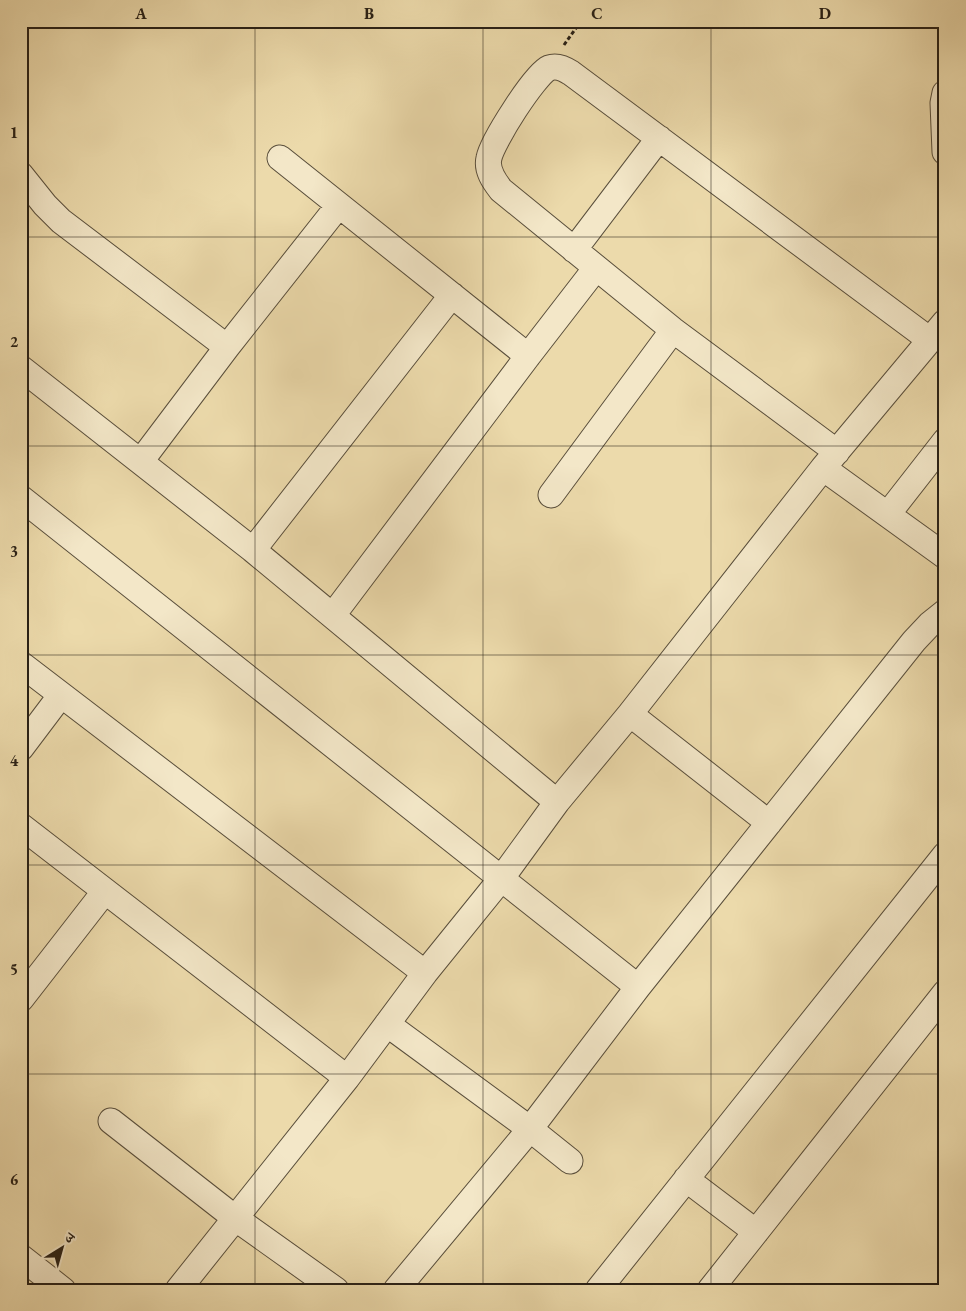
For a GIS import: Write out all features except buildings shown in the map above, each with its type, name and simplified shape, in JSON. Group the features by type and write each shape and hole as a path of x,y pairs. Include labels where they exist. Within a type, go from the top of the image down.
{"street":[{"path":"178,1290 347,1078 557,802 630,714 830,460 937,331 659,138 572,72 554,67 548,68 540,74 522,97 501,132 489,158 489,170 494,182 501,190 674,330 830,460 888,514 945,556"},
{"path":"945,93 943,103 945,152"},
{"path":"574,250 659,138"},
{"path":"280,158 528,356"},
{"path":"21,175 45,205 61,221 227,347"},
{"path":"141,461 227,347 339,205"},
{"path":"333,616 596,268"},
{"path":"253,550 452,294"},
{"path":"551,494 674,330"},
{"path":"21,368 253,550 557,802"},
{"path":"888,514 945,440"},
{"path":"21,498 638,987"},
{"path":"396,1290 530,1129 638,987 914,641 945,612"},
{"path":"21,664 426,973"},
{"path":"21,748 61,695"},
{"path":"630,714 769,823"},
{"path":"21,826 347,1078"},
{"path":"598,1290 945,855"},
{"path":"21,998 105,891"},
{"path":"710,1290 945,993"},
{"path":"387,1024 530,1129 570,1161"},
{"path":"110,1121 235,1218 336,1290"},
{"path":"686,1179 756,1232"},
{"path":"21,1257 63,1290"}]}
